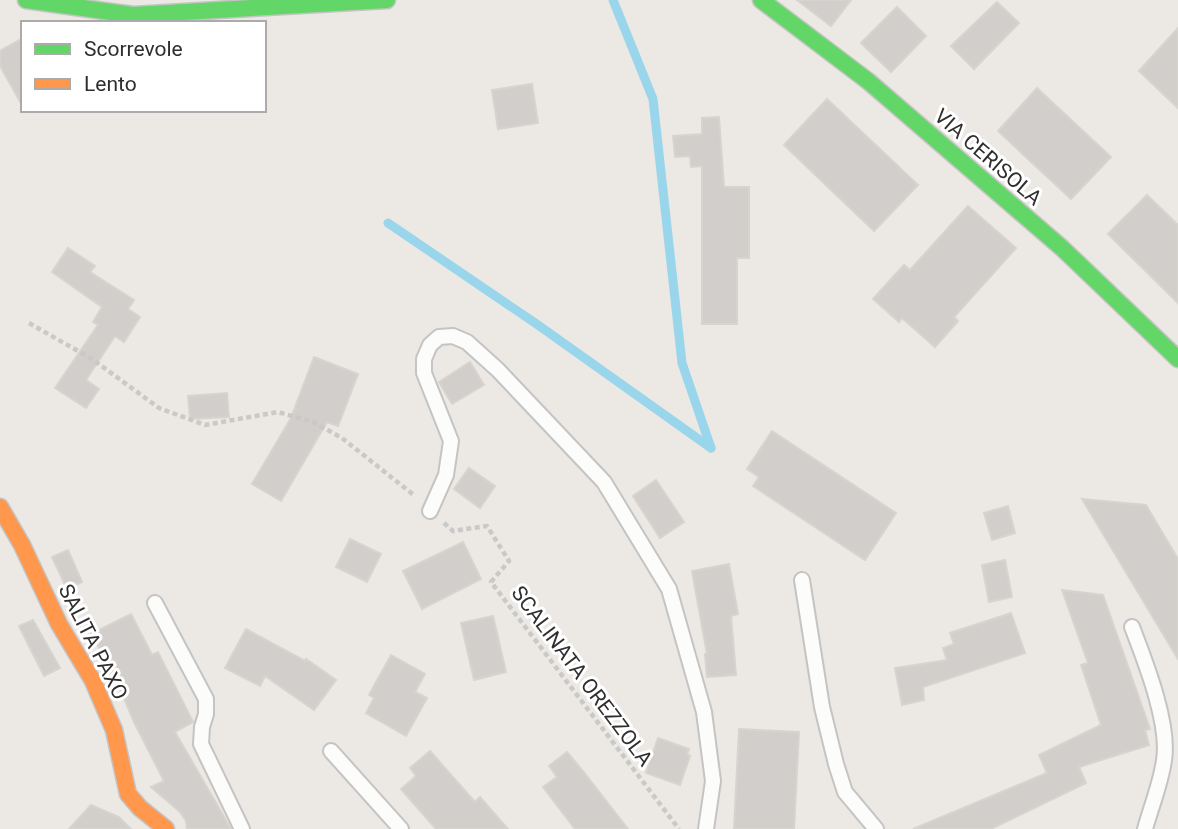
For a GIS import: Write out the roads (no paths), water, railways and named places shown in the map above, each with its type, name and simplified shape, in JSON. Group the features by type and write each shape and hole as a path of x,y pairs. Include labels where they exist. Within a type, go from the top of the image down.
{"street":[{"path":"26,0 133,15 387,0"},
{"name":"VIA CERISOLA","path":"761,0 868,81 1062,248 1178,359"},
{"name":"SALITA PAXO","path":"0,507 22,545 59,624 93,681 114,730 128,794 140,808 166,829"}],"lane":[{"path":"430,511 446,475 451,441 424,373 424,359 430,345 439,337 453,336 467,342 498,370 604,482 669,589 704,712 713,781 706,829"},
{"path":"802,580 822,707 836,764 845,792 876,829"},
{"path":"155,603 206,699 201,744 242,829"},
{"path":"1132,628 1149,674 1163,731 1165,759 1144,829"},
{"path":"331,751 401,829"}],"waterway":[{"path":"613,0 653,99 682,363 711,448"},
{"path":"388,223 711,448"}]}
